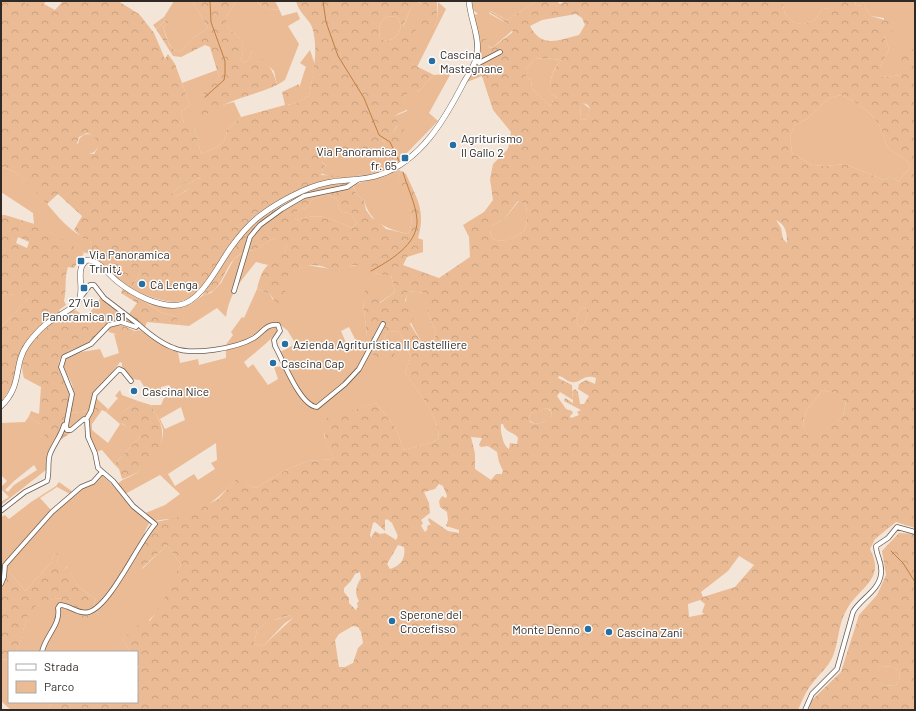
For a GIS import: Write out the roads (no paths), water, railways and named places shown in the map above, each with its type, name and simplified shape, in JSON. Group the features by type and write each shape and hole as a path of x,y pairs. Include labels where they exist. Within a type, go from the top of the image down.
{"street":[{"path":"468,1 479,63 500,52"},
{"path":"80,298 81,266 83,262 89,260 95,261 117,281 139,295 170,305 186,303 199,294 240,236 261,214 310,188 326,182 379,176 398,168 426,142 447,114 477,57"},
{"path":"234,291 250,238 260,225 282,209 304,196 347,187 359,179"},
{"path":"1,406 12,392 17,381 21,356 26,347 45,325 75,306 90,285 94,285 104,298 173,348 194,351 226,347 249,340 270,325 278,325 280,331 274,340 275,346 298,390 308,404 317,407 345,384 359,369 384,324"},
{"path":"69,431 66,429 72,394 61,367 64,357 91,344 109,325 121,322 136,327 138,324"},
{"path":"42,651 46,641 55,626 58,608 60,605 64,605 80,612 88,612 95,609 112,591 155,524 133,506 113,481 96,465 95,453 88,436 86,420 91,411 95,394 119,369 121,363"},
{"path":"119,369 124,371 131,381"},
{"path":"2,510 25,492 47,481 49,477 49,456 61,434 68,415"},
{"path":"61,434 69,431 81,420 86,420"},
{"path":"1,584 4,577 5,565 52,512 81,487 93,482 102,472"},
{"path":"805,710 812,694 837,669 853,612 856,606 870,594 881,575 881,560 876,550 876,546 888,538 896,527 915,532"}],"waterway":[{"path":"205,97 224,80 225,74 225,61 211,22 210,1"},
{"path":"323,1 326,22 338,56 364,98 379,135 390,142 399,161"},
{"path":"371,271 401,251 413,237 416,229 417,220 415,208 403,172"},
{"path":"891,551 903,563 915,582"}],"place":[{"name":"Cascina Mastegnane","path":"432,61"},
{"name":"Agriturismo Il Gallo 2","path":"453,145"},
{"name":"Via Panoramica fr. 65","path":"405,158"},
{"name":"Via Panoramica Trinit¿","path":"81,261"},
{"name":"Cà Lenga","path":"142,284"},
{"name":"27 Via Panoramica n 81","path":"84,288"},
{"name":"Azienda Agrituristica Il Castelliere","path":"285,344"},
{"name":"Cascina Cap","path":"273,363"},
{"name":"Cascina Nice","path":"134,391"},
{"name":"Sperone del Crocefisso","path":"392,621"},
{"name":"Monte Denno","path":"588,629"},
{"name":"Cascina Zani","path":"609,632"}]}
